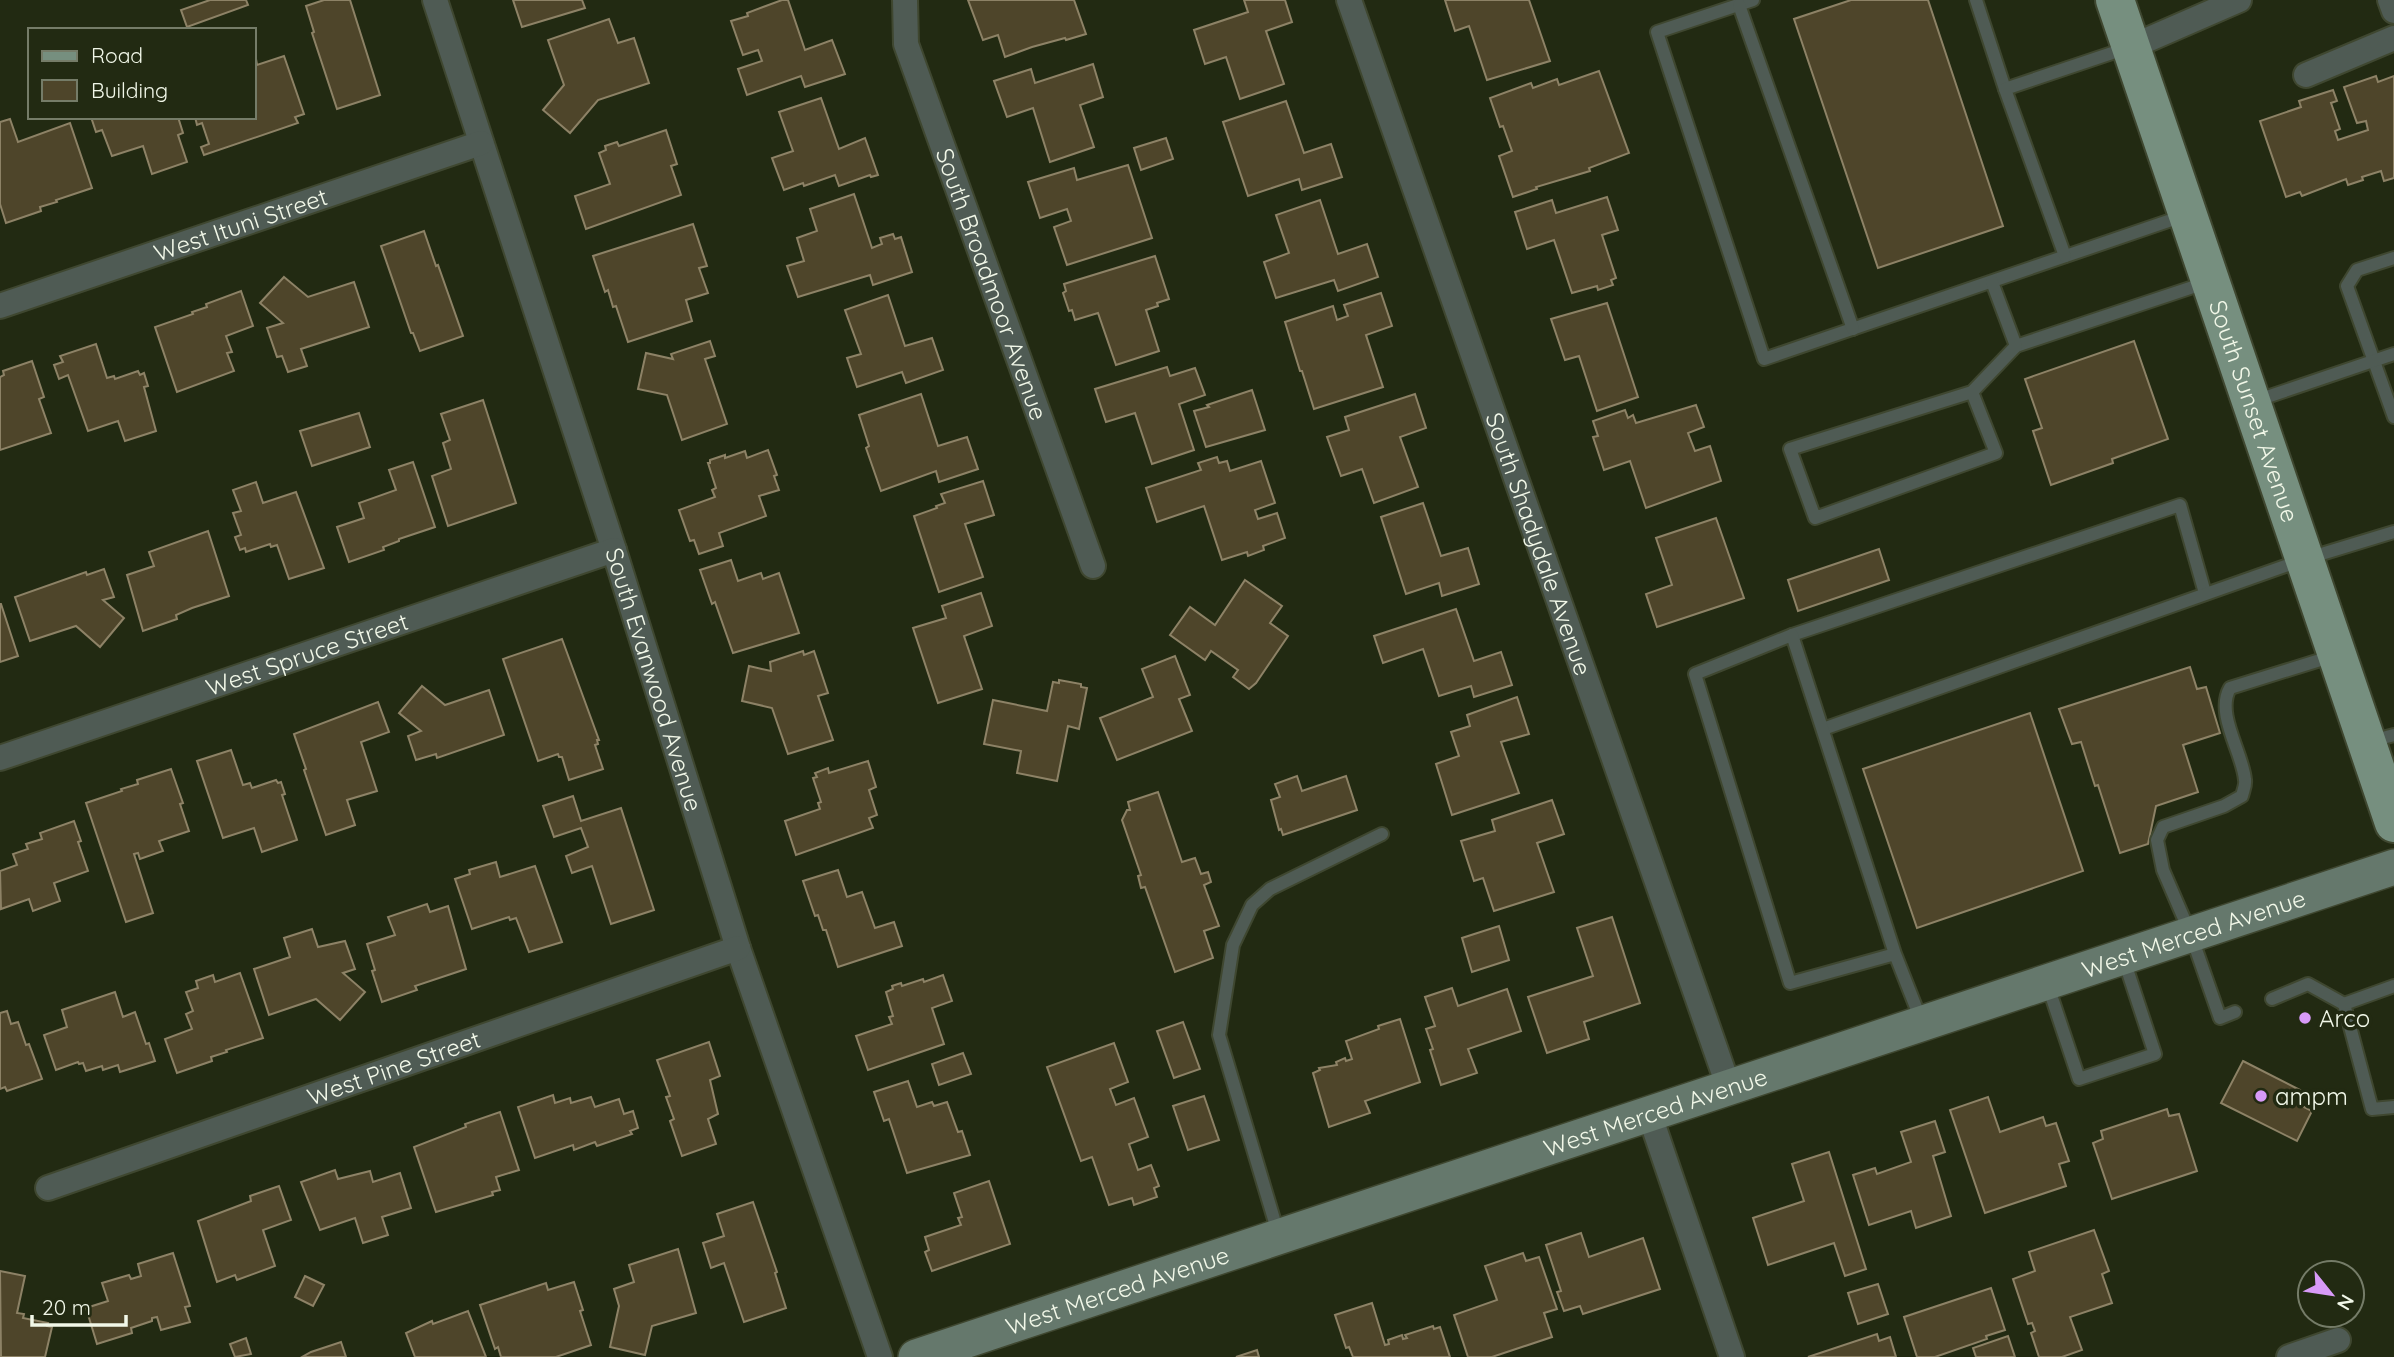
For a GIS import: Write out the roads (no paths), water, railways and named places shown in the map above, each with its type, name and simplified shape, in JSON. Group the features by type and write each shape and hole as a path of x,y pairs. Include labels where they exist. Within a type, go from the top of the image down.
{"main road":[{"name":"South Sunset Avenue","path":"2115,0 2337,655 2380,739 2394,823"}],"street":[{"name":"South Evanwood Avenue","path":"435,0 614,551 738,948 880,1357"},
{"name":"South Broadmoor Avenue","path":"905,0 906,44 1093,566"},
{"name":"South Shadydale Avenue","path":"1349,0 1729,1088"},
{"path":"2131,47 2239,0"},
{"path":"2390,0 2394,11"},
{"path":"2306,75 2394,38"},
{"name":"West Ituni Street","path":"0,306 481,143"},
{"name":"West Spruce Street","path":"0,758 614,551"},
{"name":"West Merced Avenue","path":"916,1357 2394,867"},
{"name":"West Pine Street","path":"47,1188 738,948"},
{"path":"1649,1113 1732,1357"},
{"path":"2289,1357 2338,1340"}],"lane":[{"path":"1754,0 1657,32 1764,359 2188,215"},
{"path":"1976,0 2064,256"},
{"path":"1739,5 1853,329"},
{"path":"2005,89 2131,47"},
{"path":"2394,258 2357,270 2347,286 2394,417"},
{"path":"1992,282 2016,346"},
{"path":"1972,392 1996,453 1815,518 1790,449 1972,392 2016,346 2210,282"},
{"path":"2251,402 2394,354"},
{"path":"1895,954 1790,983 1695,674 1792,635 2180,505 2205,593"},
{"path":"1823,729 2205,593 2394,532"},
{"path":"1792,635 1895,954 1923,1023"},
{"path":"2235,1012 2220,1018 2191,935 2163,870 2157,840 2163,827 2224,806 2242,796 2246,781 2225,710 2226,694 2230,688 2337,655"},
{"path":"1279,1236 1219,1035 1233,946 1252,905 1270,889 1382,834"},
{"path":"2047,982 2079,1079 2155,1054 2123,957"},
{"path":"2272,999 2308,984 2344,1003 2394,986"},
{"path":"2344,1003 2372,1109 2394,1107"}],"place":[{"name":"Arco","path":"2305,1018"},
{"name":"ampm","path":"2261,1096"}]}
